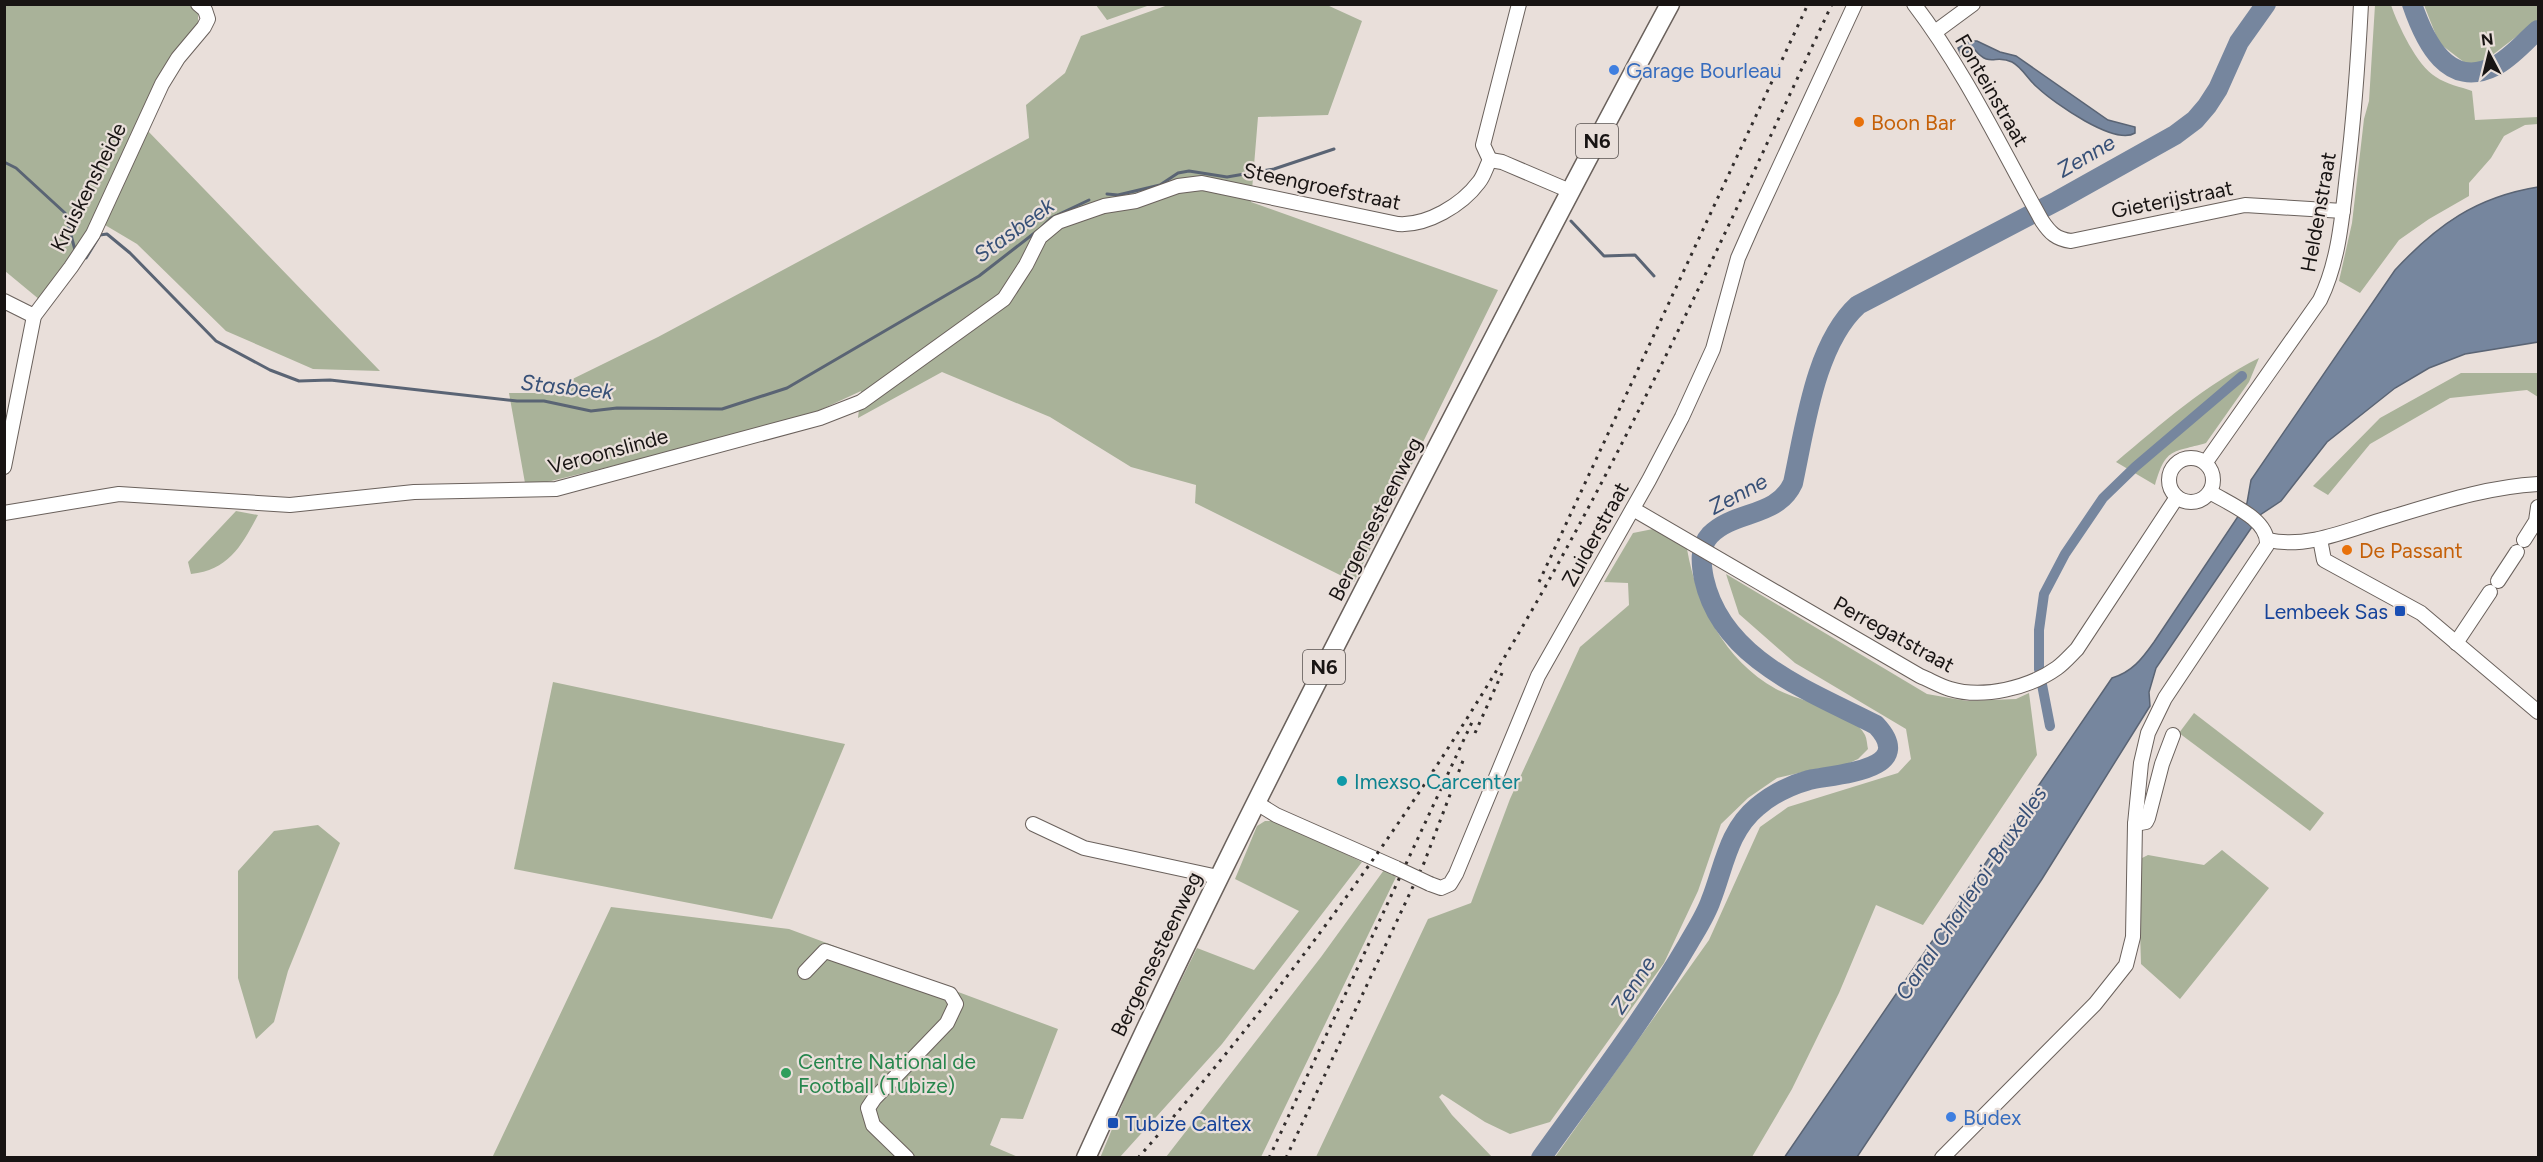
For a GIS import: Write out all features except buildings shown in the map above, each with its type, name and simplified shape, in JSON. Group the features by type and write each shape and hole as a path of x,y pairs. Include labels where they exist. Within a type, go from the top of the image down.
{"main road":[{"name":"Bergensesteenweg","path":"1086,1158 1131,1059 1255,802 1570,191 1670,4"}],"street":[{"name":"Kruiskensheide","path":"4,467 33,316 93,234 162,84 178,58 204,27 208,19 205,10 198,4"},
{"path":"1519,4 1482,145 1490,160 1502,162 1570,191"},
{"name":"Zuiderstraat","path":"1255,802 1276,815 1430,884 1441,888 1450,884 1538,676 1633,509 1682,417 1713,349 1738,258 1855,4"},
{"name":"Fonteinstraat","path":"1914,4 1935,32 2030,200"},
{"name":"Fonteinstraat","path":"1935,32 1973,4"},
{"name":"Heldenstraat","path":"2206,462 2320,300 2332,272 2343,211 2354,112 2361,4"},
{"name":"Steengroefstraat","path":"1104,206 1136,201 1178,186 1202,183 1387,222 1415,225 1443,213 1465,195 1479,182 1490,160"},
{"name":"Gieterijstraat","path":"2030,200 2042,221 2055,237 2071,241 2246,205 2343,211"},
{"name":"Veroonslinde","path":"4,513 119,494 290,505 414,492 556,489 820,417 861,402 1004,299 1026,265 1040,237 1058,222 1104,206"},
{"path":"4,301 33,316"},
{"path":"2191,457 2206,462 2214,476 2210,492 2204,499 2194,502 2177,497 2169,483 2172,468 2184,458 2191,457"},
{"path":"2268,540 2276,542 2320,539 2469,494 2516,485 2538,484"},
{"path":"1942,1158 2095,1004 2126,965 2133,937 2135,824 2141,763 2154,716 2259,559 2268,540 2266,531 2258,523 2210,492"},
{"name":"Perregatstraat","path":"1633,509 1920,676 1951,690 1990,692 2024,685 2057,668 2077,649 2177,497"},
{"path":"2524,540 2536,521 2538,507"},
{"path":"2320,539 2324,560 2421,613 2538,712"},
{"path":"2498,580 2517,552"},
{"path":"2456,643 2490,592"},
{"path":"2135,824 2146,822 2148,818 2162,764 2173,735"},
{"path":"1033,824 1084,849 1218,877"},
{"path":"805,972 825,951 950,994 956,1004 947,1023 868,1108 873,1125 907,1158"}],"green space":[{"path":"4,5 192,5 198,14 198,24 154,86 91,224 40,300 5,271"},
{"path":"1096,5 1150,5 1107,20"},
{"path":"1168,5 1327,5 1362,21 1328,115 1258,117 1251,202 1498,290 1354,582 1195,503 1196,485 1131,467 1050,417 942,372 858,418 861,391 818,411 649,457 547,482 525,483 509,393 544,393 658,337 1029,138 1026,105 1065,73 1081,36"},
{"path":"2375,5 2391,5 2415,55 2429,72 2444,82 2472,91 2475,120 2538,117 2538,124 2525,125 2504,136 2491,158 2469,183 2469,196 2429,219 2399,240 2360,293 2339,281 2352,223 2364,119 2369,101"},
{"path":"2424,5 2538,5 2538,20 2482,63 2465,63 2439,43"},
{"path":"146,129 380,371 313,369 226,331 137,244 105,225"},
{"path":"2259,358 2249,382 2206,443 2178,451 2167,458 2155,485 2116,462 2202,392"},
{"path":"2461,373 2538,373 2538,397 2527,390 2450,398 2370,444 2328,495 2313,486 2380,418"},
{"path":"236,511 258,515 240,546 225,561 215,567 191,574 188,562"},
{"path":"1653,529 1687,549 1706,610 1728,647 1742,663 1776,689 1849,719 1865,735 1868,749 1858,759 1845,765 1777,778 1748,798 1721,824 1698,891 1664,963 1550,1122 1510,1134 1485,1122 1442,1094 1439,1097 1452,1115 1492,1157 1316,1157 1428,919 1471,903 1510,799 1580,647 1629,605 1628,583 1604,582 1633,533"},
{"path":"1726,574 1927,694 1967,701 2016,699 2029,693 2037,755 1923,925 1876,905 1839,993 1792,1089 1752,1157 1555,1157 1709,940 1760,827 1788,807 1898,773 1911,759 1906,729 1795,663 1739,614"},
{"path":"553,682 845,744 772,919 514,869"},
{"path":"2194,713 2324,813 2310,831 2179,733"},
{"path":"1265,821 1278,821 1362,862 1222,1044 1120,1157 1100,1158 1137,1069 1197,948 1254,970 1299,911 1235,879 1257,826"},
{"path":"318,825 340,843 288,971 274,1022 256,1039 238,978 238,871 274,831"},
{"path":"2222,850 2269,888 2180,999 2141,964 2139,898 2142,858 2148,855 2204,865"},
{"path":"1384,870 1396,877 1261,1157 1166,1157 1321,957"},
{"name":"Centre National de Football (Tubize)","path":"611,907 789,929 1058,1029 1023,1119 1001,1118 990,1145 1018,1157 492,1158"}],"water":[{"path":"1970,41 1977,41 2000,52 2016,56 2108,120 2135,127 2135,133 2114,134 2085,121 2046,95 2012,62 2001,59 1989,60 1975,50 1961,55 1958,48"},
{"name":"Canal Charleroi-Bruxelles","path":"2538,187 2538,342 2465,354 2429,368 2395,388 2327,442 2281,501 2260,515 2156,668 2149,692 2150,706 2042,879 1857,1157 1784,1158 2112,678 2136,664 2154,642 2247,503 2251,480 2395,270 2426,239 2459,215 2495,198"}],"waterway":[{"name":"Zenne","path":"1541,1158 1636,1026 1688,944 1709,906 1733,838 1747,817 1757,807 1788,788 1809,780 1869,768 1881,761 1887,752 1887,740 1876,725 1772,670 1749,652 1729,631 1714,607 1704,579 1702,550 1706,540 1720,527 1766,508 1786,494 1793,483 1814,388 1822,364 1843,322 1858,305 2057,201 2175,135 2195,120 2207,106 2218,89 2239,42 2266,4"},
{"name":"Zenne","path":"2412,4 2432,47 2452,67 2464,72 2478,72 2501,63 2538,30"},
{"name":"Stasbeek","path":"1107,194 1118,195 1160,185 1178,173 1189,171 1227,177 1274,169 1334,149"},
{"name":"Stasbeek","path":"4,162 16,168 65,213 75,250"},
{"name":"Stasbeek","path":"1042,227 1051,218 1089,200"},
{"name":"Stasbeek","path":"1571,221 1604,256 1635,255 1654,276"},
{"name":"Stasbeek","path":"86,258 100,235 107,234 130,253 216,341 270,370 299,381 330,380 517,401 544,401 591,411 617,408 722,409 787,388 979,276 1037,231"},
{"path":"2050,726 2039,669 2039,630 2044,594 2065,554 2103,498 2135,467 2242,376"}],"railway":[{"path":"1539,582 1808,4"},
{"path":"1138,1158 1195,1092 1304,955 1406,812 1500,665 1621,446 1832,4"},
{"path":"1475,733 1502,673"},
{"path":"1269,1158 1473,720"},
{"path":"1286,1158 1424,863 1464,758"}],"place":[{"name":"Garage Bourleau","path":"1614,70"},
{"name":"Boon Bar","path":"1859,122"},
{"name":"De Passant","path":"2347,550"},
{"name":"Lembeek Sas","path":"2400,611"},
{"name":"Imexso Carcenter","path":"1342,781"},
{"name":"Centre National de Football (Tubize)","path":"786,1073"},
{"name":"Budex","path":"1951,1117"},
{"name":"Tubize Caltex","path":"1113,1123"}]}
